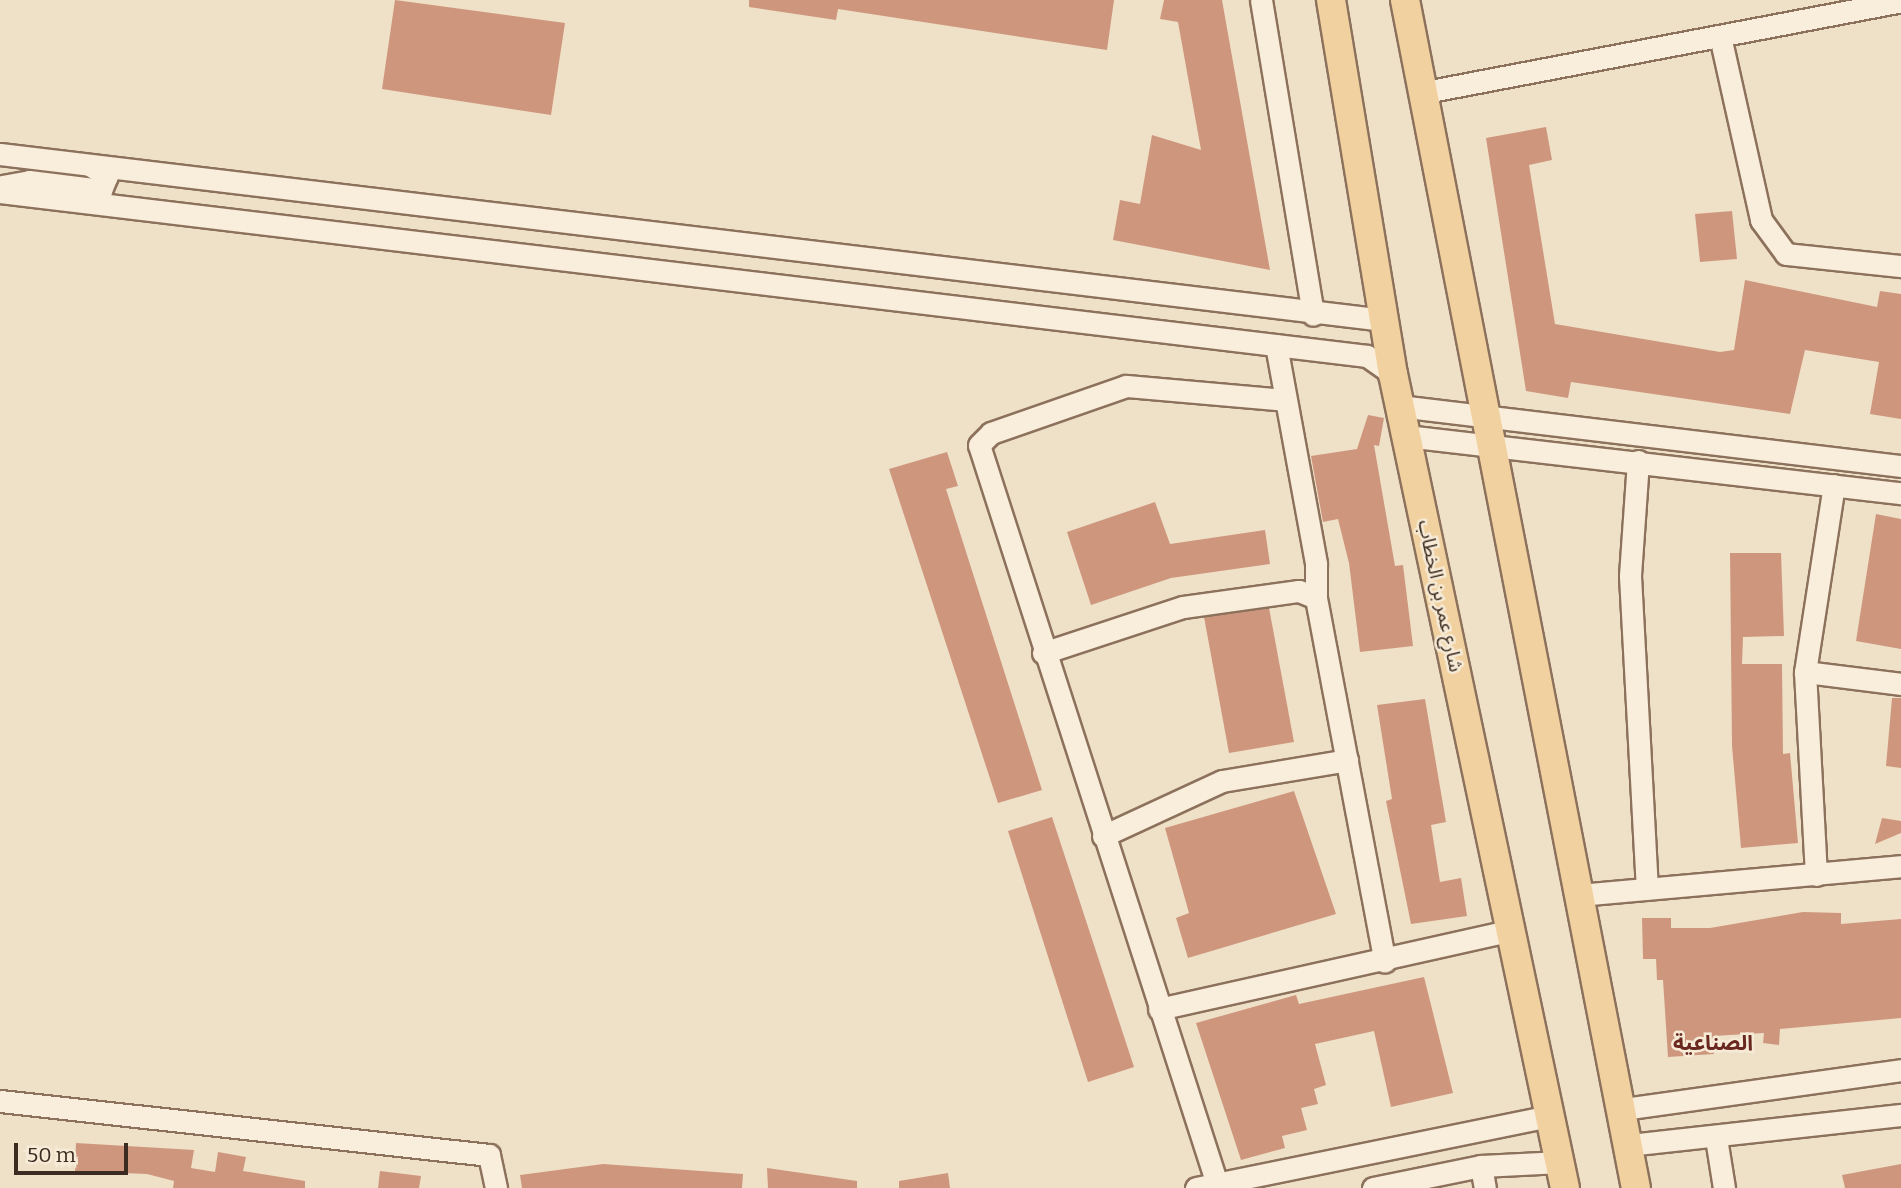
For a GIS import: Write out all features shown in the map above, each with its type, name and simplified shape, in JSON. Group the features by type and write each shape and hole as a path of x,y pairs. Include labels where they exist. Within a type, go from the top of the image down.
{"main road":[{"name":"شارع عمر بن الخطاب","path":"1331,0 1373,319 1393,374 1563,1175"},
{"path":"1405,0 1425,92 1578,895 1624,1109 1636,1188"}],"street":[{"path":"1261,0 1313,315"},
{"path":"1425,92 1901,1"},
{"path":"1720,36 1761,220 1786,254 1901,266"},
{"path":"0,155 1313,315 1373,319 1367,356"},
{"path":"0,187 29,181 101,190 107,176 89,166"},
{"path":"0,192 1367,356 1393,374"},
{"path":"1276,345 1316,564 1316,598 1385,962"},
{"path":"1285,400 1126,386 990,433 979,446 980,460 1159,1009 1206,1186 1551,1116"},
{"path":"1399,406 1489,429 1638,461 1901,493"},
{"path":"1406,436 1489,429 1901,466"},
{"path":"1638,461 1630,576 1647,889"},
{"path":"1816,875 1805,672 1834,485"},
{"path":"1043,653 1182,607 1299,592 1316,598"},
{"path":"1805,672 1901,684"},
{"path":"1103,836 1222,781 1347,760"},
{"path":"1578,895 1901,866"},
{"path":"1159,1009 1385,962 1511,930"},
{"path":"1624,1109 1901,1070"},
{"path":"0,1101 489,1155 496,1188"},
{"path":"1629,1145 1716,1138 1901,1115"},
{"path":"1716,1138 1724,1188"},
{"path":"1481,1166 1485,1188"},
{"path":"1373,1188 1481,1166 1563,1175"}],"building":[{"path":"395,0 565,23 551,115 382,89"},
{"path":"749,0 1114,0 1107,50 838,9 836,20 749,7"},
{"path":"1164,0 1222,0 1270,270 1113,240 1120,200 1140,204 1152,135 1201,150 1178,22 1160,19"},
{"path":"1546,127 1552,160 1529,165 1555,324 1720,352 1734,350 1745,280 1877,307 1880,291 1901,294 1901,419 1870,414 1879,362 1805,350 1790,414 1571,382 1568,398 1526,391 1486,138"},
{"path":"1732,211 1737,259 1700,262 1695,214"},
{"path":"1368,415 1384,418 1379,446 1374,445 1395,566 1403,565 1413,646 1360,652 1349,563 1338,519 1323,522 1311,456 1357,449"},
{"path":"947,452 958,486 946,489 1042,790 998,803 889,469"},
{"path":"1155,502 1170,544 1265,530 1270,564 1171,578 1091,605 1067,532"},
{"path":"1876,514 1901,519 1901,649 1856,641"},
{"path":"1730,553 1781,553 1784,636 1743,637 1742,664 1782,664 1783,754 1790,753 1798,843 1741,848 1732,746"},
{"path":"1269,608 1294,742 1229,753 1204,617"},
{"path":"1892,698 1901,698 1901,768 1886,766"},
{"path":"1425,699 1446,822 1431,825 1440,882 1461,878 1467,916 1411,924 1386,801 1392,799 1377,705"},
{"path":"1294,791 1336,914 1188,958 1176,918 1189,913 1165,828"},
{"path":"1052,817 1134,1067 1088,1082 1008,831"},
{"path":"1882,818 1901,821 1901,833 1875,844"},
{"path":"1803,912 1841,913 1841,924 1901,919 1901,1018 1780,1029 1779,1045 1763,1043 1764,1033 1713,1036 1714,1054 1668,1057 1663,980 1657,980 1656,959 1643,959 1642,918 1671,918 1671,928 1710,928"},
{"path":"1424,977 1453,1093 1391,1107 1374,1031 1315,1044 1326,1085 1314,1089 1318,1104 1301,1108 1307,1130 1282,1136 1285,1148 1241,1160 1196,1023 1296,995 1299,1004"},
{"path":"76,1143 194,1150 191,1168 215,1172 218,1152 246,1157 243,1171 305,1181 305,1188 173,1188 174,1181 147,1174 75,1171"},
{"path":"603,1164 743,1174 742,1188 522,1188 520,1175"},
{"path":"1901,1164 1901,1188 1845,1188 1842,1175"},
{"path":"767,1168 857,1181 857,1188 768,1188"},
{"path":"380,1171 421,1176 419,1188 378,1188"},
{"path":"948,1173 950,1188 899,1188 899,1181"}],"district":[{"name":"الصناعية","path":"1713,1043"}]}
